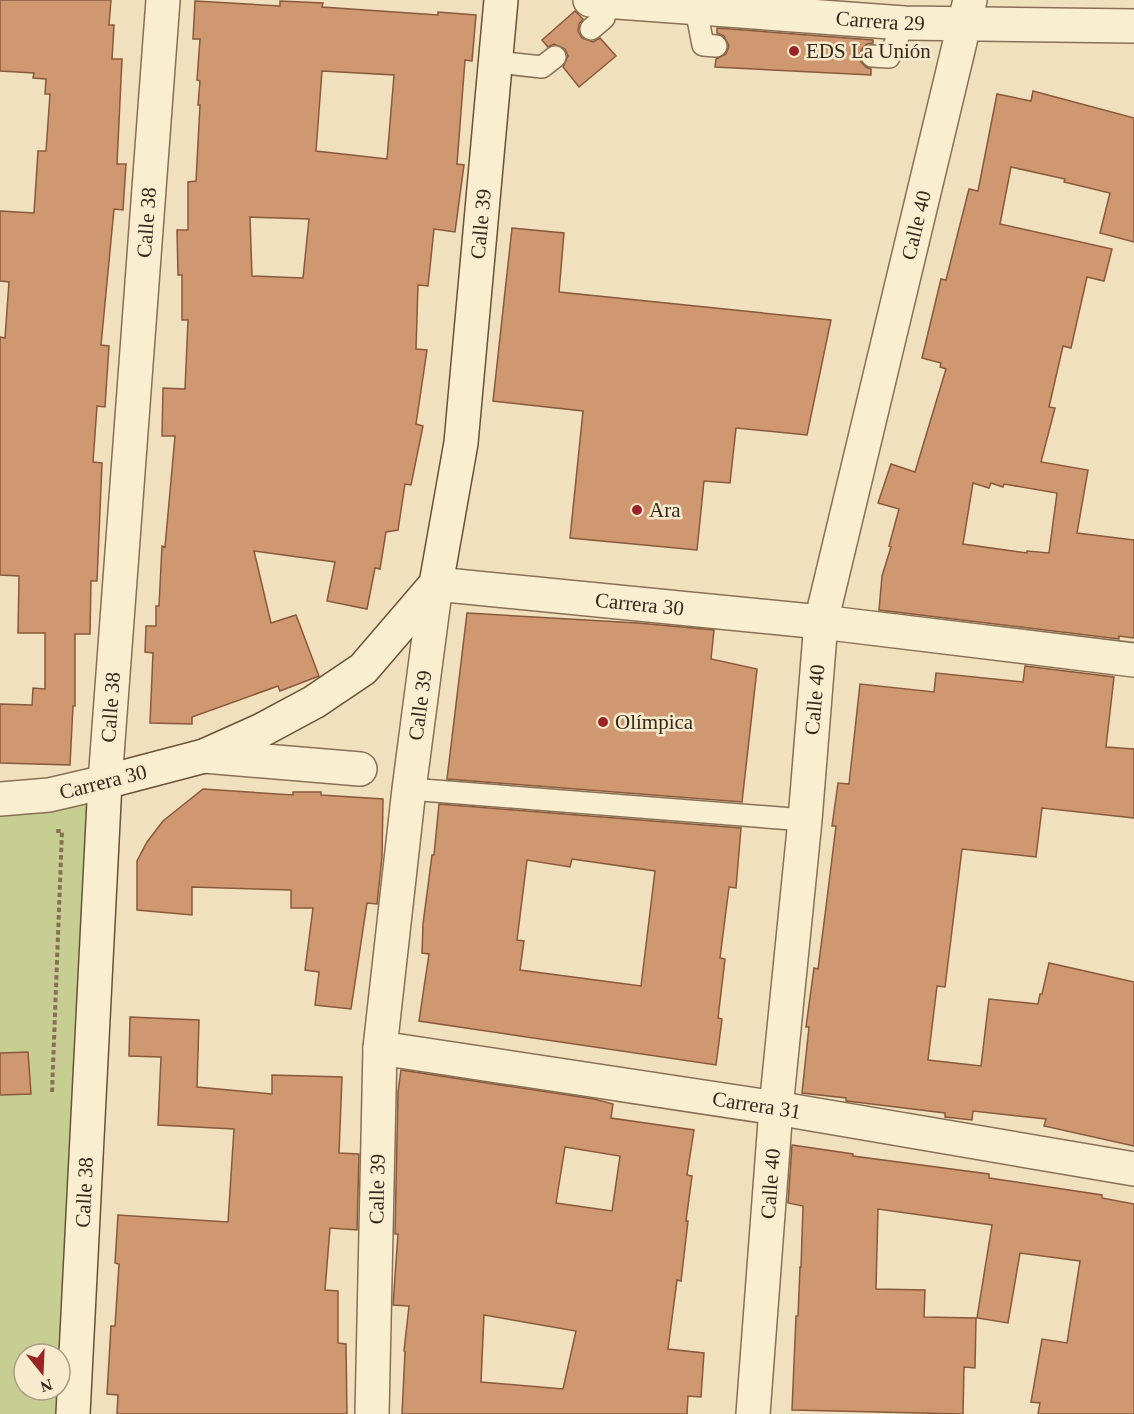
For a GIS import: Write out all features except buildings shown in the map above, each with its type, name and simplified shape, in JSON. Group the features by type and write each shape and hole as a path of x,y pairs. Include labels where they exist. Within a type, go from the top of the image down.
{"street":[{"name":"Calle 38","path":"73,1414 105,782 163,0"},
{"name":"Calle 39","path":"372,1414 380,1048 435,584 461,443 501,0"},
{"name":"Carrera 29","path":"596,10 696,9 904,23 967,12 1134,26"},
{"name":"Calle 40","path":"753,1414 776,1108 822,622 967,12"},
{"name":"Carrera 30","path":"0,799 49,795 204,756 262,730 314,702 363,669 435,584 822,622 1134,660"},
{"name":"Carrera 30","path":"204,756 360,769"},
{"name":"Carrera 31","path":"380,1048 776,1108 1134,1169"}],"lane":[{"path":"696,9 702,45 716,46"},
{"path":"872,56 889,57 904,23"},
{"path":"496,62 542,67 555,57"},
{"path":"409,789 805,820"}],"green space":[{"path":"105,782 73,1414 0,1414 0,799"}],"place":[{"name":"EDS La Unión","path":"794,51"},
{"name":"Ara","path":"637,510"},
{"name":"Olímpica","path":"603,722"}]}
